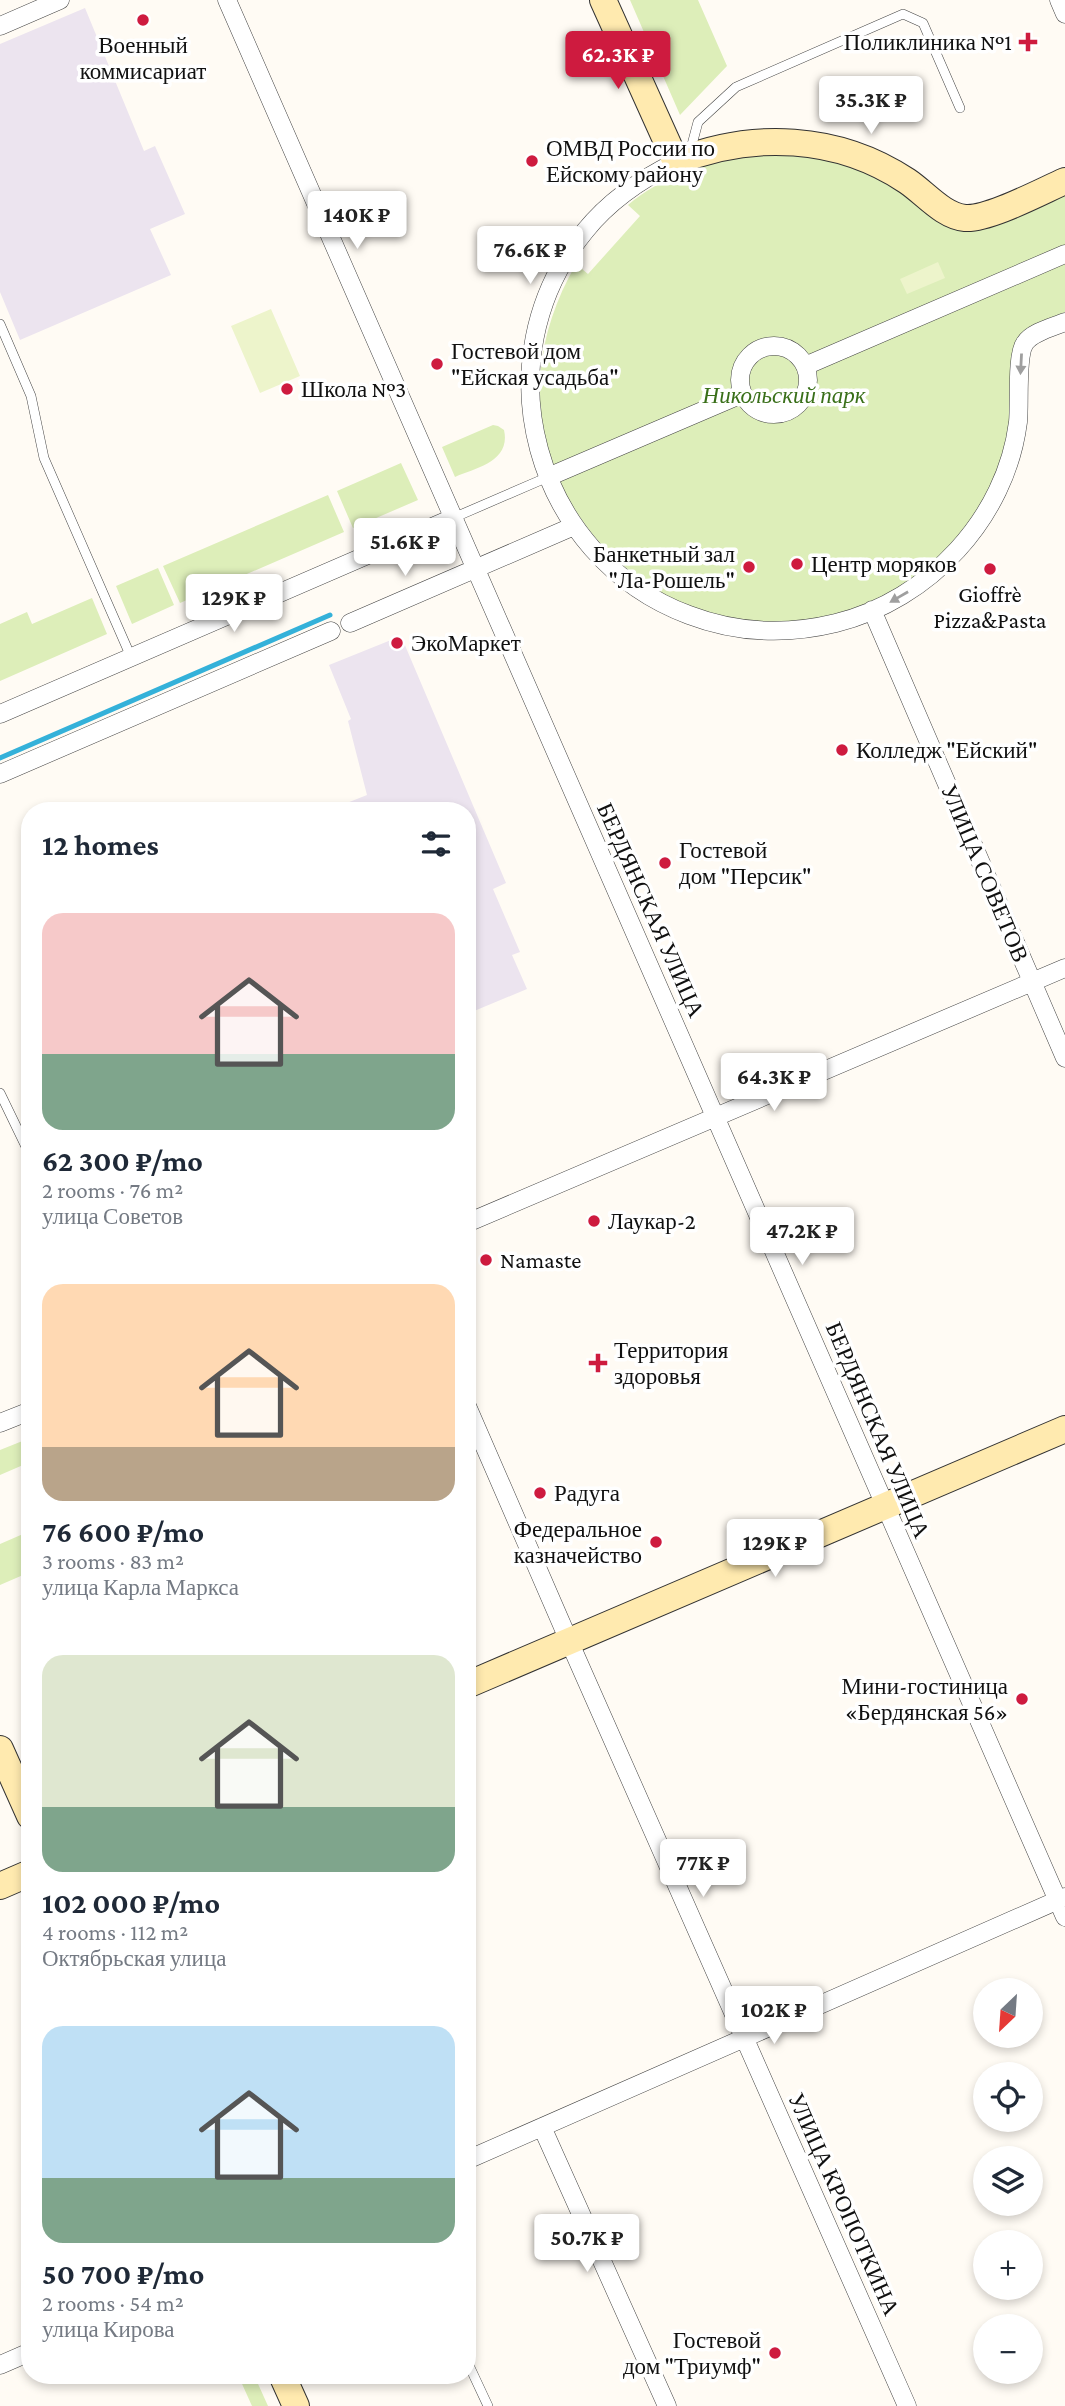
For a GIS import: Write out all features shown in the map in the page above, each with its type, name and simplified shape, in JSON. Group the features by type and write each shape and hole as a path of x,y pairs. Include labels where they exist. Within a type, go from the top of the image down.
{"street":[{"path":"0,26 60,0"},
{"name":"БЕРДЯНСКАЯ УЛИЦА","path":"227,0 885,1506 1061,1899 1065,1917"},
{"path":"603,0 683,159"},
{"path":"1059,0 1065,14"},
{"path":"1065,181 981,217 964,218 946,212 916,187 882,167 826,147 767,141 728,146 683,159 631,188 596,219 567,255 546,297 534,341 530,387 535,433 548,477 574,526 600,557 629,583 670,607 699,619 738,628 777,631 824,626 872,610 903,595 932,574 958,549 980,521 1001,482 1011,454 1017,425 1022,347 1030,337 1065,322"},
{"path":"805,366 1065,254"},
{"path":"775,346 789,349 805,366 808,376 806,391 802,401 790,411 775,415 760,412 751,406 742,394 739,384 741,369 749,356 761,348 775,346"},
{"path":"548,477 742,394"},
{"path":"0,714 453,518"},
{"path":"350,623 574,526"},
{"name":"УЛИЦА СОВЕТОВ","path":"872,610 1065,1058"},
{"path":"0,774 331,631"},
{"path":"476,1219 1065,968"},
{"path":"0,1423 21,1415"},
{"name":"УЛИЦА КРОПОТКИНА","path":"476,1427 907,2406"},
{"path":"476,1681 1065,1429"},
{"path":"0,1749 21,1795"},
{"path":"0,1886 21,1877"},
{"path":"476,2156 1061,1899"},
{"path":"542,2127 667,2406"},
{"path":"0,2365 21,2356"},
{"path":"286,2384 296,2406"}],"lane":[{"path":"683,159 698,122 736,87 903,14 923,23 960,108"},
{"path":"0,324 32,396 44,458 131,657"},
{"path":"453,518 548,477"},
{"path":"0,1093 21,1136"},
{"path":"476,2380 488,2406"}],"shaded area":[{"path":"85,8 144,151 155,146 185,214 150,229 171,275 20,340 0,292 0,44"},
{"path":"401,636 472,802 349,802 367,795 348,721 351,719 329,665"},
{"path":"476,812 506,883 493,889 520,952 512,955 527,989 476,1010"}],"green space":[{"path":"630,0 698,0 727,66 680,115"},
{"name":"Никольский парк","path":"744,155 818,156 874,173 949,225 1065,190 1065,312 1029,328 1010,430 995,480 984,503 970,525 949,549 895,592 863,608 795,624 735,619 692,608 670,599 628,569 605,548 567,497 545,438 540,406 540,374 548,331 562,290 576,264 588,274 640,216 628,205 654,186 683,173"},
{"path":"938,262 945,278 907,294 900,279"},
{"path":"271,309 300,376 260,393 231,326"},
{"path":"493,425 504,430 505,441 497,456 482,466 455,477 442,447"},
{"path":"401,463 418,500 353,528 337,491"},
{"path":"328,495 344,532 180,603 163,566"},
{"path":"158,568 174,605 132,624 116,586"},
{"path":"92,598 107,634 0,681 0,624 27,612 32,624"},
{"path":"21,1442 21,1466 0,1475 0,1450"},
{"path":"21,1535 21,1576 0,1585 0,1544"},
{"path":"242,2384 258,2384 268,2406 252,2406"}],"waterway":[{"path":"0,758 330,615"}],"place":[{"name":"Военный коммисариат","path":"143,20"},
{"name":"Поликлиника №1","path":"1028,42"},
{"name":"ОМВД России по Ейскому району","path":"532,161"},
{"name":"Гостевой дом \"Ейская усадьба\"","path":"437,364"},
{"name":"Школа №3","path":"287,389"},
{"name":"Центр моряков","path":"797,564"},
{"name":"Банкетный зал \"Ла-Рошель\"","path":"749,567"},
{"name":"Gioffrè Pizza&Pasta","path":"990,569"},
{"name":"ЭкоМаркет","path":"397,643"},
{"name":"Колледж \"Ейский\"","path":"842,750"},
{"name":"Гостевой дом \"Персик\"","path":"665,863"},
{"name":"Лаукар-2","path":"594,1221"},
{"name":"Namaste","path":"486,1260"},
{"name":"Территория здоровья","path":"598,1363"},
{"name":"Радуга","path":"540,1493"},
{"name":"Федеральное казначейство","path":"656,1542"},
{"name":"Мини-гостиница «Бердянская 56»","path":"1022,1699"},
{"name":"Гостевой дом \"Триумф\"","path":"775,2353"}]}
